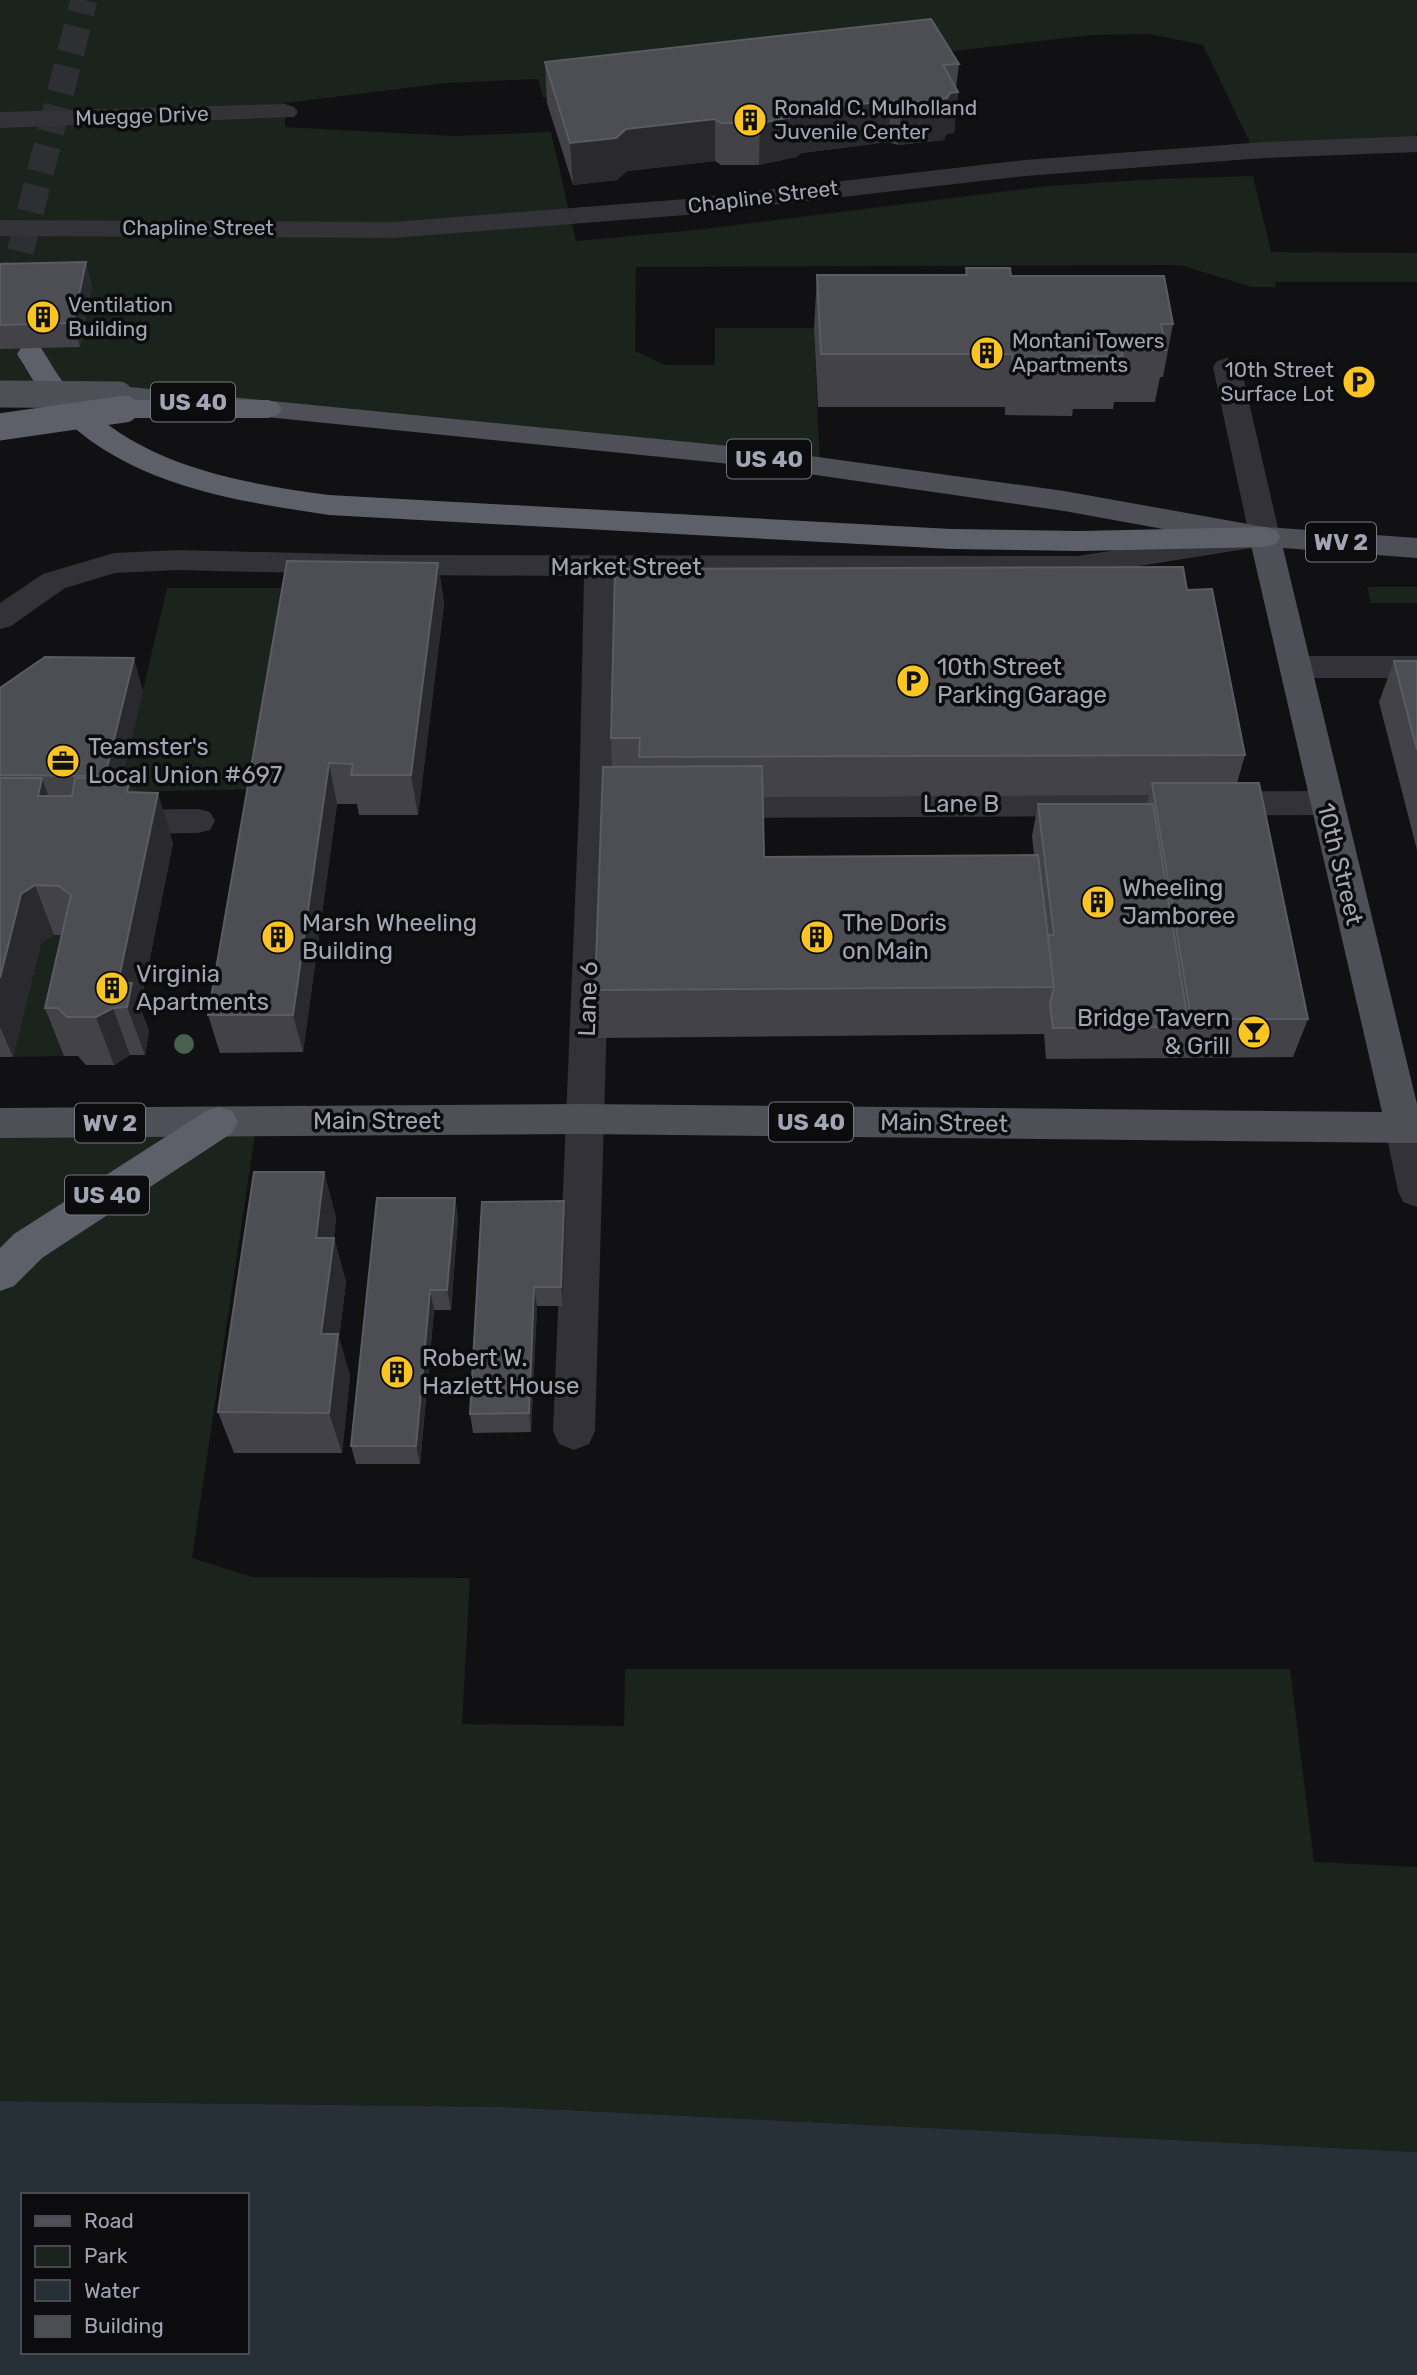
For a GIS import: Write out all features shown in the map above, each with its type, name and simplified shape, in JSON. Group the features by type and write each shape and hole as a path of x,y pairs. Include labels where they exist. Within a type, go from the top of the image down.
{"highway":[{"path":"31,354 57,395 94,428 124,447 174,470 228,489 329,505 951,539 1080,541 1265,537"},
{"path":"0,427 122,402 268,408"},
{"name":"US 40","path":"0,1274 28,1245 219,1122"}],"main road":[{"name":"US 40","path":"0,394 122,402"},
{"name":"Market Street","path":"268,408 760,458 1064,501 1265,537 1417,548"},
{"name":"10th Street","path":"1265,537 1325,803 1410,1128"},
{"name":"Main Street","path":"219,1122 583,1119 1410,1128"},
{"name":"WV 2","path":"0,1124 219,1122"}],"street":[{"name":"Muegge Drive","path":"0,120 285,112"},
{"name":"Chapline Street","path":"0,229 393,230 522,222 686,207 1025,168 1264,150 1417,144"},
{"path":"1227,367 1265,537"},
{"name":"Market Street","path":"0,618 54,581 114,563 178,560 600,567 1077,566 1265,537"},
{"name":"Lane 6","path":"574,1431 583,1119 610,806 600,567"},
{"path":"1295,667 1417,667"},
{"name":"Lane B","path":"679,806 1325,803"},
{"path":"79,822 198,821"},
{"name":"10th Street","path":"1410,1128 1417,1191"}],"green space":[{"path":"0,0 1417,0 1417,132 1410,144 1254,151 1203,45 1149,34 1092,35 543,98 538,79 446,83 285,103 285,127 454,136 551,132 576,241 696,230 1048,186 1253,176 1271,252 1417,253 1417,282 1275,282 1276,287 1251,287 1181,265 636,267 635,351 665,365 715,365 715,328 814,328 820,466 760,458 0,394"},
{"path":"1367,587 1417,587 1417,603 1371,603"},
{"path":"167,588 299,588 263,789 119,792"},
{"path":"54,935 78,935 89,945 64,1056 13,1057 41,943"},
{"path":"257,1121 192,1558 252,1577 470,1578 462,1724 624,1726 625,1669 1290,1669 1314,1862 1417,1867 1417,2152 503,2107 0,2101 0,1123"}],"water":[{"path":"0,2101 503,2107 1417,2152 1417,2375 0,2375"}],"building":[{"path":"931,19 959,64 943,65 958,92 950,93 947,98 902,104 891,100 803,112 797,116 760,123 721,123 715,119 626,129 616,138 570,143 545,62"},
{"path":"86,262 73,323 0,325 0,264"},
{"path":"966,268 1010,268 1011,276 1164,276 1173,324 1161,324 1166,350 1121,350 1123,356 1080,356 1080,363 1013,363 1012,354 821,354 817,275 967,275"},
{"path":"287,561 438,563 411,775 351,775 353,764 329,763 293,1015 208,1015"},
{"name":"10th Street Parking Garage","path":"1183,567 1187,590 1212,589 1245,755 639,757 640,738 611,738 615,569"},
{"name":"Teamster's Local Union #697","path":"45,657 134,658 105,776 0,775 0,688"},
{"path":"1394,661 1417,661 1417,750"},
{"name":"The Doris on Main","path":"762,766 764,857 1038,855 1054,987 595,990 603,767"},
{"path":"0,778 42,778 38,796 72,796 75,778 130,778 127,792 158,793 118,983 132,983 127,1007 113,1008 96,1017 67,1017 58,1008 45,1008 71,895 59,886 35,885 21,894 0,978"},
{"path":"1152,783 1259,783 1308,1019 1191,1019"},
{"name":"Wheeling Jamboree","path":"1038,804 1153,804 1189,1027 1053,1028 1050,1004 1054,987 1048,935 1054,935"},
{"path":"254,1172 324,1172 316,1238 334,1238 321,1334 338,1334 329,1413 218,1412"},
{"name":"Robert W. Hazlett House","path":"377,1198 455,1198 447,1290 430,1290 416,1446 351,1446"},
{"path":"564,1201 561,1287 534,1287 529,1413 470,1414 482,1202"}],"tunnel":[{"path":"0,331 84,0"}],"place":[{"name":"Ronald C. Mulholland Juvenile Center","path":"750,120"},
{"name":"Ventilation Building","path":"43,317"},
{"name":"Montani Towers Apartments","path":"987,353"},
{"name":"10th Street Surface Lot","path":"1359,382"},
{"name":"10th Street Parking Garage","path":"913,681"},
{"name":"Teamster's Local Union #697","path":"63,761"},
{"name":"Wheeling Jamboree","path":"1098,902"},
{"name":"Marsh Wheeling Building","path":"278,937"},
{"name":"The Doris on Main","path":"817,937"},
{"name":"Virginia Apartments","path":"112,988"},
{"name":"Bridge Tavern & Grill","path":"1254,1032"},
{"name":"Robert W. Hazlett House","path":"397,1372"}]}
